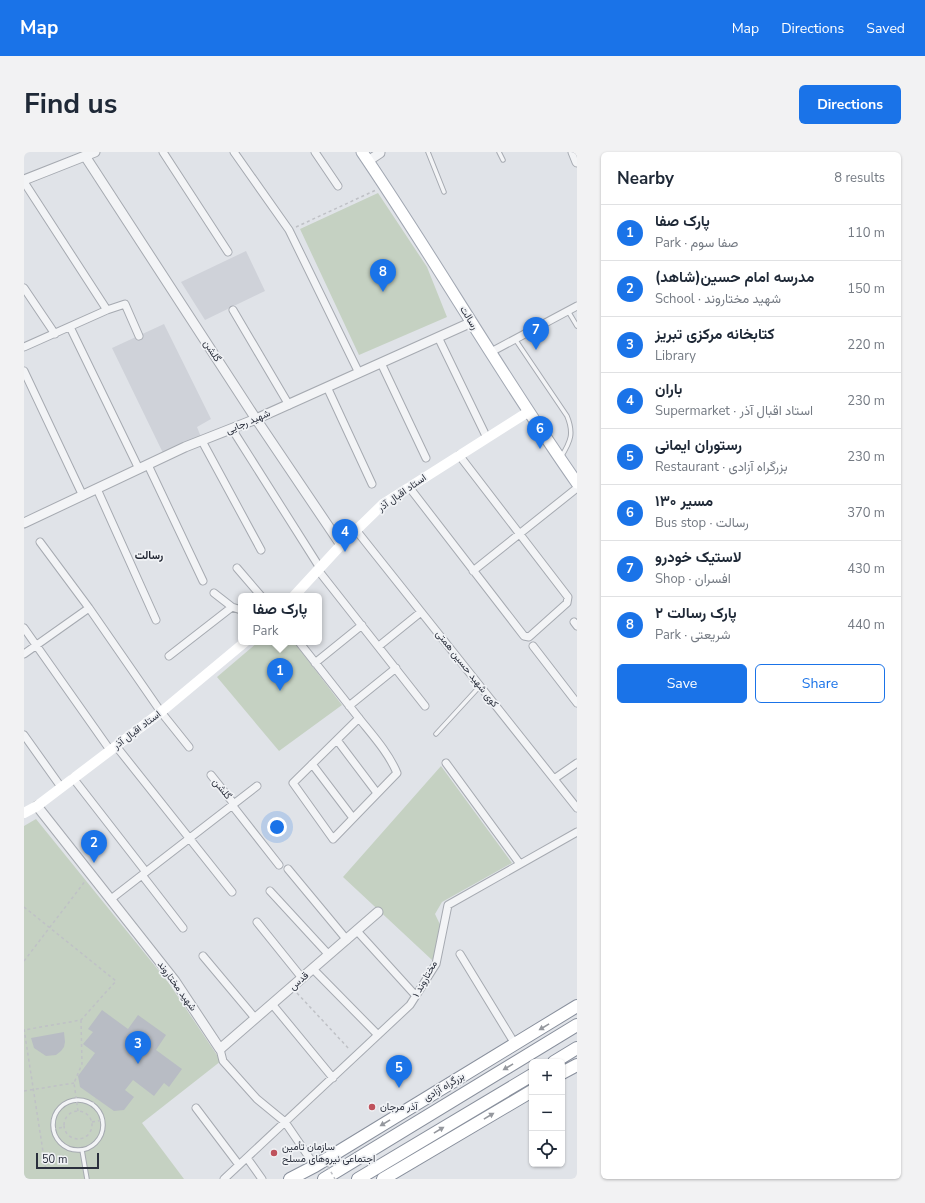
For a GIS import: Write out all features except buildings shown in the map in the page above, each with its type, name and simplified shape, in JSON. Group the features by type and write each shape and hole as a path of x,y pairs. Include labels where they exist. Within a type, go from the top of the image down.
{"highway":[{"name":"بزرگراه آزادی","path":"290,1179 315,1166 577,1006"},
{"name":"بزرگراه آزادی","path":"324,1179 577,1025"},
{"path":"559,1059 577,1048"},
{"path":"565,1071 577,1064"},
{"path":"358,1179 529,1077"},
{"path":"383,1179 529,1093"}],"main road":[{"name":"رسالت","path":"365,156 528,412 560,458 573,471 577,483"},
{"name":"استاد اقبال آذر","path":"297,593 341,545 383,504 528,412"},
{"name":"استاد اقبال آذر","path":"24,813 37,806 161,712 241,645"}],"street":[{"path":"163,152 228,252"},
{"path":"234,152 289,230 359,373"},
{"path":"315,152 338,186"},
{"path":"365,156 380,152"},
{"path":"573,152 577,162"},
{"path":"91,153 24,181 106,310"},
{"name":"گلشن","path":"91,153 256,419 341,545"},
{"path":"24,288 55,334"},
{"path":"24,347 106,310 125,304 139,336"},
{"path":"491,352 577,306"},
{"path":"233,310 288,404"},
{"name":"شهید رجایی","path":"24,522 202,440 256,419 472,322"},
{"path":"70,327 139,469"},
{"path":"438,337 487,438"},
{"path":"382,362 426,458"},
{"path":"24,371 83,496"},
{"path":"327,387 372,484"},
{"path":"232,429 319,569 425,706"},
{"path":"202,440 261,550"},
{"path":"409,487 524,636 530,637 568,603 568,597 459,455"},
{"path":"148,465 203,581"},
{"path":"473,571 577,488"},
{"path":"97,489 156,620"},
{"name":"کوی شهید حسین همتی","path":"356,530 577,808"},
{"path":"40,542 89,608 161,712 189,747"},
{"path":"237,568 258,593"},
{"path":"214,593 232,607 238,609"},
{"path":"169,656 232,607"},
{"path":"24,654 89,608"},
{"path":"379,646 422,612"},
{"path":"315,663 362,625"},
{"path":"24,628 113,748 190,839 232,892"},
{"path":"301,645 359,718 392,761 397,773 333,839 293,783 359,718"},
{"path":"533,646 577,703"},
{"path":"349,706 396,668"},
{"path":"24,735 61,787"},
{"path":"337,740 377,793"},
{"path":"446,763 520,864"},
{"path":"554,779 577,763"},
{"path":"312,764 353,818"},
{"name":"گلشن","path":"211,775 279,864"},
{"path":"73,778 184,928"},
{"path":"111,900 257,786"},
{"name":"شهید مختاروند","path":"37,806 175,981 220,1049 223,1061 257,1099 285,1122 315,1166"},
{"name":"مختاروند ۱","path":"224,1179 410,1005 436,964 448,905 577,832"},
{"path":"288,869 347,940"},
{"path":"270,891 328,955"},
{"name":"قدس","path":"220,1049 378,912"},
{"path":"257,922 302,978"},
{"path":"357,931 416,996"},
{"path":"460,954 515,1044"},
{"path":"203,956 255,1018"},
{"path":"313,969 378,1035"},
{"path":"272,1004 333,1078"},
{"path":"196,1108 239,1165"},
{"path":"247,1158 262,1179"}],"lane":[{"path":"428,152 444,192"},
{"path":"499,152 503,160"},
{"path":"568,311 577,326"},
{"path":"515,339 567,416 572,427 569,444 560,458"},
{"path":"436,734 480,686"},
{"path":"77,1099 87,1101 92,1104 100,1112 103,1120 101,1135 97,1142 82,1150 74,1150 59,1142 53,1129 53,1117 57,1110 63,1104 71,1100 77,1099"},
{"path":"82,1150 87,1179"}],"path":[{"path":"289,230 385,186"},
{"path":"24,961 91,875"},
{"path":"24,908 116,981 81,1020 24,1030 46,1171"},
{"path":"292,987 356,1056"},
{"path":"78,1111 74,1083 82,1064 81,1020"},
{"path":"24,1091 74,1083"},
{"path":"92,1104 96,1098"},
{"path":"72,1112 85,1112 92,1122 90,1132 82,1138 73,1138 64,1127 64,1122 68,1115 72,1112"},
{"path":"92,1122 103,1120"},
{"path":"53,1129 64,1127"},
{"path":"319,1151 336,1179"}],"shaded area":[{"path":"246,251 265,291 205,320 181,282"},
{"path":"164,324 211,419 197,427 201,437 163,453 112,348"}],"green space":[{"path":"378,193 427,267 447,317 359,355 300,229"},
{"path":"254,645 296,645 342,705 279,751 217,677"},
{"path":"441,766 512,863 442,902 435,914 446,937 432,960 343,877"},
{"path":"36,819 168,982 221,1061 142,1123 184,1179 24,1178 24,826"}],"place":[{"name":"پارک رسالت ۲","path":"383,292"},
{"name":"لاستیک خودرو","path":"536,350"},
{"name":"مسیر ۱۳۰","path":"540,449"},
{"name":"باران","path":"345,552"},
{"name":"پارک صفا","path":"280,691"},
{"name":"مدرسه امام حسین(شاهد)","path":"94,863"},
{"name":"کتابخانه مرکزى تبریز","path":"138,1064"},
{"name":"رستوران ایمانی","path":"399,1088"},
{"name":"آذر مرجان","path":"372,1107"},
{"name":"سازمان تأمین اجتماعی نیروهای مسلح","path":"274,1153"}],"district":[{"name":"رسالت","path":"149,555"}]}
